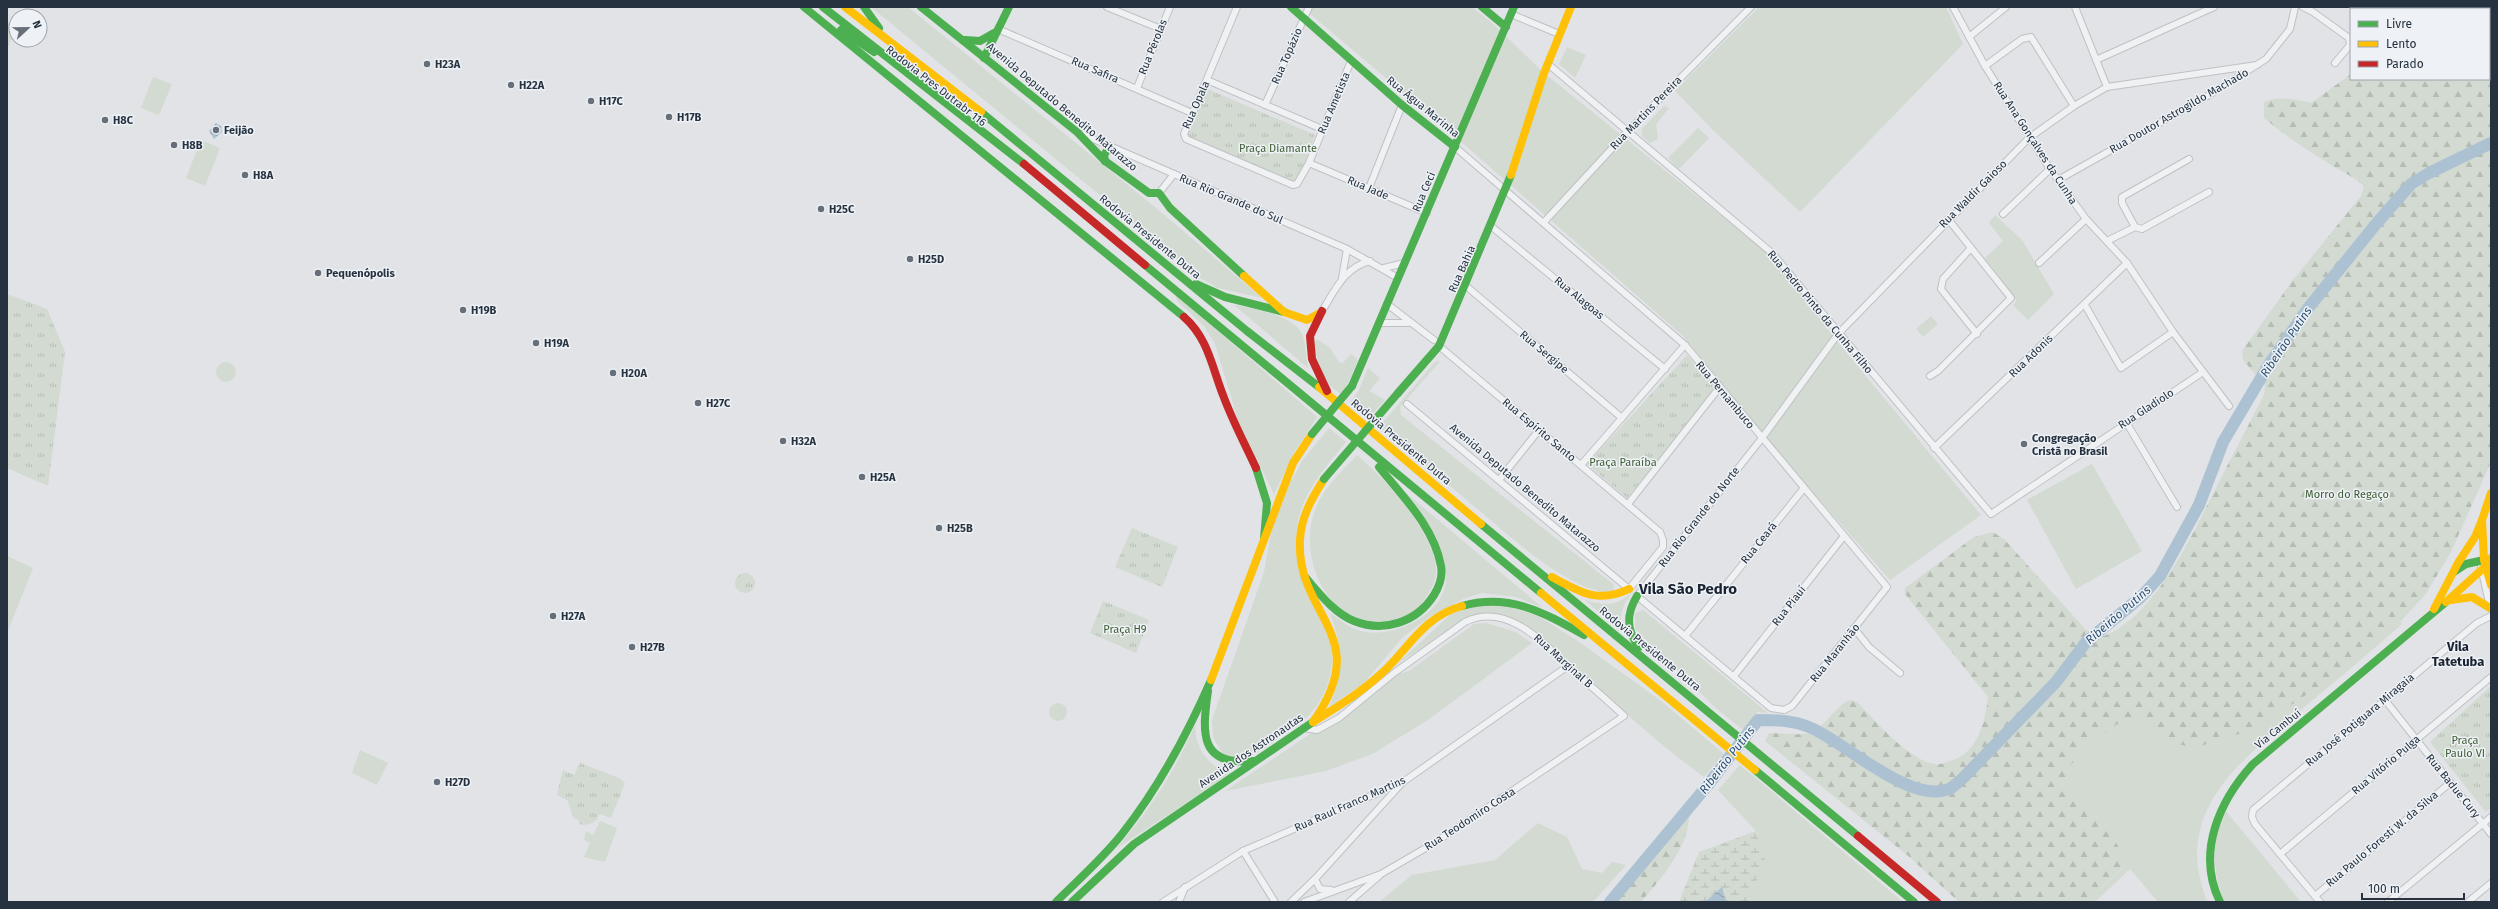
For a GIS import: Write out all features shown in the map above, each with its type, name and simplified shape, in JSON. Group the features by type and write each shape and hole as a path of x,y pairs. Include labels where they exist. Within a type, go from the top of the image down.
{"main road":[{"name":"Rodovia Pres Dutrabr 116","path":"805,7 878,54 1006,156 1052,184"},
{"path":"805,7 1147,285 1194,326 1206,346 1223,396 1262,482 1267,503 1264,538 1210,682 1174,756 1150,796 1121,835 1056,902"},
{"name":"Rodovia Presidente Dutra","path":"823,7 952,105 1052,184 1367,450 1914,902"},
{"name":"Rodovia Presidente Dutra","path":"845,7 883,35 1330,395 1528,564 1658,669 1937,902"},
{"path":"864,7 883,35"},
{"name":"Avenida Deputado Benedito Matarazzo","path":"921,7 963,39 984,58 1077,132 1105,160 1149,193 1159,193"},
{"path":"984,58 1009,7"},
{"name":"Rua Água Marinha","path":"1291,7 1402,105 1455,147"},
{"path":"1482,7 1506,27"},
{"name":"Rua Bahia","path":"1324,479 1398,393 1436,343 1466,286 1507,189 1548,64 1571,7"},
{"name":"Rua Ceci","path":"1264,538 1293,463 1312,434 1352,386 1512,11"},
{"path":"963,39 972,42 980,41 998,29"},
{"path":"1105,160 1104,155 1109,148"},
{"path":"1159,193 1170,208 1284,312 1295,318 1307,320 1322,311"},
{"path":"1186,280 1225,298 1284,312"},
{"path":"1322,311 1310,336 1312,359 1330,395"},
{"path":"1305,577 1344,616 1367,625 1392,625 1412,617 1423,609 1436,591 1442,568 1432,540 1424,524 1367,450"},
{"name":"Avenida dos Astronautas","path":"1072,902 1134,844 1313,722 1329,696 1336,673 1336,649 1329,626 1305,577 1298,545 1301,528 1308,505 1324,479"},
{"path":"2491,493 2482,520 2482,546 2491,585"},
{"name":"Via Cambuí","path":"2433,612 2453,573 2475,537 2482,520"},
{"path":"2453,573 2466,564 2486,563"},
{"name":"Via Cambuí","path":"2220,902 2212,876 2210,847 2211,835 2220,807 2238,779 2433,612 2448,601 2486,563"},
{"path":"1528,564 1588,594 1602,598 1616,597 1629,590"},
{"path":"1637,596 1628,614 1627,628 1631,638 1658,669"},
{"path":"2448,601 2462,596 2472,596 2478,598 2491,612"},
{"path":"1313,722 1358,694 1384,672 1415,635 1437,616 1455,607 1487,599 1511,602 1541,613 1613,652"},
{"path":"1210,682 1204,726 1210,748 1217,758 1226,763 1237,764 1258,760"}],"street":[{"path":"1107,7 1161,29"},
{"name":"Rua Pérolas","path":"1137,88 1170,7"},
{"name":"Rua Opala","path":"1238,7 1184,134 1186,139 1293,185"},
{"name":"Rua Topázio","path":"1265,105 1309,7"},
{"name":"Rua Martins Pereira","path":"1544,222 1628,130 1751,7"},
{"name":"Rua Ana Gonçalves da Cunha","path":"1953,7 1985,66 2029,138 2050,169 2086,219 2127,264 2173,332 2229,406"},
{"path":"1969,37 2006,7"},
{"path":"2075,7 2107,87"},
{"path":"2096,60 2214,7"},
{"name":"Rua Doutor Astrogildo Machado","path":"2058,180 2211,94 2257,65 2276,48 2290,29 2296,7"},
{"path":"2302,7 2313,12 2349,38 2350,45 2335,63"},
{"path":"1512,11 1559,34"},
{"name":"Rua Safira","path":"998,29 1192,113"},
{"path":"1985,66 2022,39 2031,37 2074,106"},
{"name":"Rua Ametista","path":"1293,185 1300,182 1352,61"},
{"name":"Rua Pedro Pinto da Cunha Filho","path":"1548,64 1772,253 1838,334 1991,514"},
{"name":"Rua Waldir Gaioso","path":"1762,438 1838,334 1948,219 2029,138 2074,106 2107,87 2257,65"},
{"path":"1207,80 1322,129"},
{"path":"1369,188 1402,105"},
{"name":"Rua Rio Grande do Sul","path":"1077,132 1109,148 1174,174 1347,249 1384,268 1398,278"},
{"name":"Rua Água Marinha","path":"1455,147 1507,189 1544,222"},
{"path":"2135,227 2122,203 2122,197 2189,159"},
{"name":"Rua Jade","path":"1309,163 1427,213"},
{"path":"2003,214 2050,169"},
{"path":"1159,193 1174,174"},
{"path":"2107,241 2135,227 2142,229 2209,192"},
{"path":"1930,376 1977,334 2011,298 1948,219"},
{"path":"2039,263 2086,219"},
{"name":"Rua Pernambuco","path":"1544,222 1685,345 1719,388 1887,588"},
{"name":"Rua Alagoas","path":"1492,227 1666,368"},
{"path":"1971,248 1943,279 1941,289 1977,334"},
{"path":"1341,280 1347,249"},
{"path":"1322,311 1341,280 1352,268 1370,261"},
{"path":"1384,268 1404,263"},
{"name":"Rua Adonis","path":"1934,448 2127,264"},
{"name":"Rua Sergipe","path":"1466,286 1622,418"},
{"name":"Rua Espírito Santo","path":"1387,304 1409,324 1436,343 1660,532 1663,540 1663,547 1629,590"},
{"path":"2085,305 2122,368 2173,332"},
{"path":"1379,323 1409,324"},
{"path":"1581,465 1685,345"},
{"name":"Rua Gladiolo","path":"1991,514 2126,422 2203,372"},
{"path":"1628,504 1719,388"},
{"name":"Avenida Deputado Benedito Matarazzo","path":"1407,404 1629,590"},
{"path":"2126,422 2177,507"},
{"path":"1499,480 1538,430"},
{"name":"Rua Rio Grande do Norte","path":"1637,596 1762,438"},
{"name":"Rua Ceará","path":"1685,636 1804,488"},
{"name":"Rua Piauí","path":"1734,676 1844,536"},
{"path":"2486,563 2491,612"},
{"name":"Rua Maranhão","path":"1734,676 1771,708 1778,711 1792,706 1887,588"},
{"path":"1637,596 1734,676"},
{"name":"Rua José Potiguara Miragaia","path":"2280,854 2255,824 2252,813 2262,801 2491,612"},
{"name":"Rua Marginal B","path":"1304,728 1322,729 1353,708 1394,673 1465,622 1477,616 1488,615 1520,626 1551,647 1568,666 1624,716"},
{"path":"1854,628 1869,647 1900,673"},
{"name":"Rua Raul Franco Martins","path":"1163,902 1243,851 1403,782 1568,666"},
{"path":"1384,672 1394,673"},
{"name":"Rua Vitório Pulga","path":"2280,854 2491,677"},
{"name":"Rua Badue Cury","path":"2386,700 2491,834"},
{"name":"Rua Teodomiro Costa","path":"1304,902 1381,874 1446,836 1624,716"},
{"path":"1290,902 1315,880 1403,782"},
{"name":"Rua Paulo Foresti W. da Silva","path":"2315,896 2450,782"},
{"path":"2388,902 2491,817"},
{"path":"1243,851 1275,902"},
{"path":"2280,854 2320,902"},
{"path":"1349,902 1381,874"},
{"path":"1315,880 1320,889 1335,890"},
{"path":"2468,902 2491,883"},
{"path":"1178,902 1185,887"}],"green space":[{"path":"871,7 908,7 1156,208 1262,298 1218,288 1202,279"},
{"path":"1302,7 1472,7 1492,23 1544,73 1770,255 1840,345 1981,515 1890,580 1797,474 1682,335 1451,133"},
{"path":"1759,7 1946,7 1963,44 1800,212 1715,132 1675,91"},
{"name":"Morro do Regaço","path":"2385,7 2491,7 2491,462 2451,552 2426,594 2400,622 2319,686 2269,720 2242,733 2194,748 2166,741 2137,716 2123,720 2094,741 2069,767 2067,786 2099,819 2117,844 2126,861 2123,867 2086,902 1959,902 1907,855 1765,741 1769,733 1809,733 1820,727 1839,707 1850,700 1857,702 1882,729 1904,748 1925,761 1941,764 1957,759 1966,753 1978,737 1982,727 1988,697 1905,594 1905,588 1974,537 1993,532 2005,540 2086,630 2104,636 2124,625 2142,609 2159,589 2188,543 2264,395 2265,386 2243,360 2242,351 2293,280 2361,196 2364,186 2301,146 2264,118 2264,102 2276,99 2293,99 2311,103 2350,75 2350,80 2490,80 2490,8"},
{"path":"7,21 8,47 7,49"},
{"path":"1567,47 1586,55 1575,78 1559,64"},
{"path":"153,77 172,84 159,115 141,108"},
{"name":"Praça Diamante","path":"1205,88 1315,135 1296,185 1186,135"},
{"path":"1664,106 1669,108 1656,124 1658,139 1650,143 1642,136 1642,129"},
{"path":"1698,128 1709,138 1679,169 1668,158"},
{"path":"201,140 220,148 205,186 186,178"},
{"path":"1995,215 2022,240 2054,294 2028,320 2013,305 2017,301 1985,258 2003,241 1989,223"},
{"path":"7,294 47,309 65,352 48,486 7,468"},
{"path":"1176,295 1317,417 1295,451 1274,494 1238,420 1215,344 1204,326 1177,301"},
{"path":"1234,305 1281,317 1297,327 1302,334 1308,368"},
{"path":"1931,316 1938,324 1923,337 1916,329"},
{"path":"1317,339 1330,348 1339,362 1343,363 1351,354 1358,360 1347,385 1341,394 1325,379 1319,366 1313,344"},
{"name":"Praça Paraíba","path":"1687,355 1715,388 1627,498 1587,464"},
{"path":"1440,361 1400,407 1401,415 1613,584 1614,590 1609,593 1592,589 1556,571 1538,559 1379,427 1435,362"},
{"path":"222,362 230,362 236,368 236,376 230,382 222,382 216,376 216,368"},
{"path":"1368,368 1380,378 1369,391 1385,400 1367,420 1350,403 1359,390"},
{"path":"1329,428 1346,442 1320,475 1307,496 1298,521 1296,549 1301,574 1328,633 1331,643 1332,665 1330,676 1322,698 1309,715 1263,750 1250,756 1242,757 1223,754 1213,737 1212,720 1264,572 1272,528 1288,487 1302,461"},
{"path":"1357,455 1393,491 1417,522 1433,553 1436,567 1436,575 1432,587 1418,608 1414,612 1388,621 1362,621 1346,613 1333,601 1322,587 1315,571 1311,553 1310,535 1313,518 1319,501 1332,483"},
{"path":"2092,464 2142,551 2076,589 2027,500"},
{"path":"1406,493 1543,608 1516,597 1482,593 1463,599 1429,617 1402,638 1364,683 1329,707 1337,683 1340,660 1337,637 1330,613 1355,629 1369,632 1384,632 1399,629 1414,622 1427,613 1438,602 1444,589 1446,575 1445,569"},
{"path":"1132,528 1178,547 1162,587 1115,567"},
{"path":"7,556 33,568 7,633"},
{"path":"745,573 752,576 755,583 752,590 745,593 738,590 735,583 738,576"},
{"path":"1633,592 1626,601 1622,610 1620,620 1621,632 1585,600 1605,604 1616,603"},
{"name":"Praça H9","path":"1103,601 1149,620 1136,653 1090,633"},
{"path":"1500,604 1538,616 1578,641 1661,701 1724,754 1704,777 1637,724 1532,629 1512,619 1499,615 1485,614 1472,616 1398,663 1450,615 1467,608"},
{"path":"1643,610 1768,713 1757,712 1757,718 1746,732 1718,710 1635,629 1635,613"},
{"path":"2400,622 2402,624 2249,755 2233,771 2219,789 2208,809 2200,830 2197,854 2199,873 2207,902 2158,902 2130,869 2095,902 2086,902 2123,868 2099,819 2067,786 2069,767 2094,741 2123,720 2137,716 2166,741 2270,719 2319,686"},
{"path":"1486,623 1516,632 1532,643 1428,720 1372,754 1326,771 1225,791 1358,702 1383,679 1409,671 1474,624"},
{"name":"Praça Paulo VI","path":"2491,686 2491,807 2486,812 2430,742"},
{"path":"1054,703 1062,703 1067,708 1065,719 1062,721 1054,721 1049,716 1049,708"},
{"path":"1195,725 1198,742 1205,756 1217,767 1224,771 1233,773 1117,848 1161,790"},
{"path":"360,750 388,763 377,785 352,773"},
{"path":"580,763 619,778 625,783 611,818 600,814 592,823 586,825 579,824 579,821 573,817 568,801 557,795 563,770 574,775"},
{"path":"1740,765 1903,902 1748,902 1764,860 1756,831 1718,790"},
{"path":"1690,806 1688,828 1684,841 1668,869 1641,902 1610,902"},
{"path":"2225,810 2301,902 2223,902 2215,866 2215,845 2220,823"},
{"path":"600,821 617,828 605,862 584,857 590,843 584,840 586,831 593,835"},
{"path":"1538,823 1567,837 1582,869 1602,873 1612,862 1626,865 1593,902 1379,902 1412,875 1495,860"},
{"path":"1756,831 1765,860 1748,902 1679,902 1699,852"}],"water":[{"name":"Feijão","path":"216,123 221,126 222,132 214,139 209,131"},
{"path":"1722,887 1726,902 1705,902"}],"waterway":[{"name":"Ribeirão Putins","path":"1610,902 1707,786 1758,720 1778,720 1809,727 1823,734 1897,780 1916,788 1933,792 1949,789 1955,785 2056,682 2086,642 2141,597 2160,576 2199,505 2223,442 2268,366 2309,307 2376,224 2411,184 2429,173 2491,143"}],"traffic: fast":[{"path":"804,7 1184,317"},
{"path":"823,7 1024,164"},
{"path":"864,7 879,28"},
{"path":"921,7 1077,132 1105,161 1149,193 1159,193 1170,208 1244,276"},
{"path":"984,58 1009,7"},
{"path":"1291,7 1402,105 1455,147"},
{"path":"1482,7 1506,27"},
{"path":"1352,386 1514,7"},
{"path":"841,30 874,52"},
{"path":"965,40 980,41 994,33"},
{"path":"981,112 1247,331 1319,387"},
{"path":"1105,161 1104,155 1109,148"},
{"path":"1398,393 1439,346 1511,175"},
{"path":"1145,265 1541,593"},
{"path":"1196,284 1225,297 1284,312"},
{"path":"1312,434 1352,386"},
{"path":"1324,479 1398,393"},
{"path":"1305,577 1327,602 1340,613 1354,621 1377,626 1399,623 1409,618 1419,612 1434,595 1440,582 1441,566 1432,538 1425,525 1379,467"},
{"path":"1256,468 1267,503 1264,539"},
{"path":"1481,524 1858,836"},
{"path":"2454,572 2466,564 2484,560"},
{"path":"1637,596 1631,609 1629,622 1632,634 1639,647"},
{"path":"2220,902 2213,884 2210,865 2211,847 2215,828 2221,811 2230,794 2241,779 2253,764 2446,602"},
{"path":"1462,606 1479,603 1510,603 1540,612 1584,635"},
{"path":"1056,902 1107,852 1148,798 1182,741 1211,680"},
{"path":"1208,691 1205,733 1208,744 1213,752 1222,758 1235,761 1253,761"},
{"path":"1072,902 1134,844 1313,722"},
{"path":"1755,770 1914,902"}],"traffic: slow":[{"path":"845,7 981,112"},
{"path":"1511,175 1544,73 1571,7"},
{"path":"1244,276 1284,312 1307,320 1322,312"},
{"path":"1319,387 1481,524"},
{"path":"1211,680 1293,463 1312,434"},
{"path":"1313,722 1330,692 1337,667 1335,646 1328,627 1309,589 1302,566 1300,540 1302,523 1311,501 1324,479"},
{"path":"2491,493 2482,520 2484,560 2491,585"},
{"path":"2434,609 2458,563 2475,537 2482,520"},
{"path":"2446,602 2487,565 2491,558"},
{"path":"1552,577 1580,591 1598,596 1608,596 1629,589"},
{"path":"1541,593 1755,770"},
{"path":"2451,600 2472,597 2490,608"},
{"path":"1313,722 1367,686 1392,663 1427,625 1437,617 1462,606"}],"traffic: jam":[{"path":"1024,164 1145,265"},
{"path":"1322,311 1310,336 1312,359 1327,391"},
{"path":"1184,317 1199,334 1204,344 1230,414 1256,468"},
{"path":"1858,836 1937,902"}],"place":[{"name":"H23A","path":"427,64"},
{"name":"H22A","path":"511,85"},
{"name":"H17C","path":"591,101"},
{"name":"H17B","path":"669,117"},
{"name":"H8C","path":"105,120"},
{"name":"Feijão","path":"216,130"},
{"name":"H8B","path":"174,145"},
{"name":"H8A","path":"245,175"},
{"name":"H25C","path":"821,209"},
{"name":"H25D","path":"910,259"},
{"name":"Pequenópolis","path":"318,273"},
{"name":"H19B","path":"463,310"},
{"name":"H19A","path":"536,343"},
{"name":"H20A","path":"613,373"},
{"name":"H27C","path":"698,403"},
{"name":"H32A","path":"783,441"},
{"name":"Congregação Cristã no Brasil","path":"2024,444"},
{"name":"H25A","path":"862,477"},
{"name":"H25B","path":"939,528"},
{"name":"H27A","path":"553,616"},
{"name":"H27B","path":"632,647"},
{"name":"H27D","path":"437,782"}],"district":[{"name":"Vila São Pedro","path":"1688,589"},
{"name":"Vila Tatetuba","path":"2458,654"}]}
